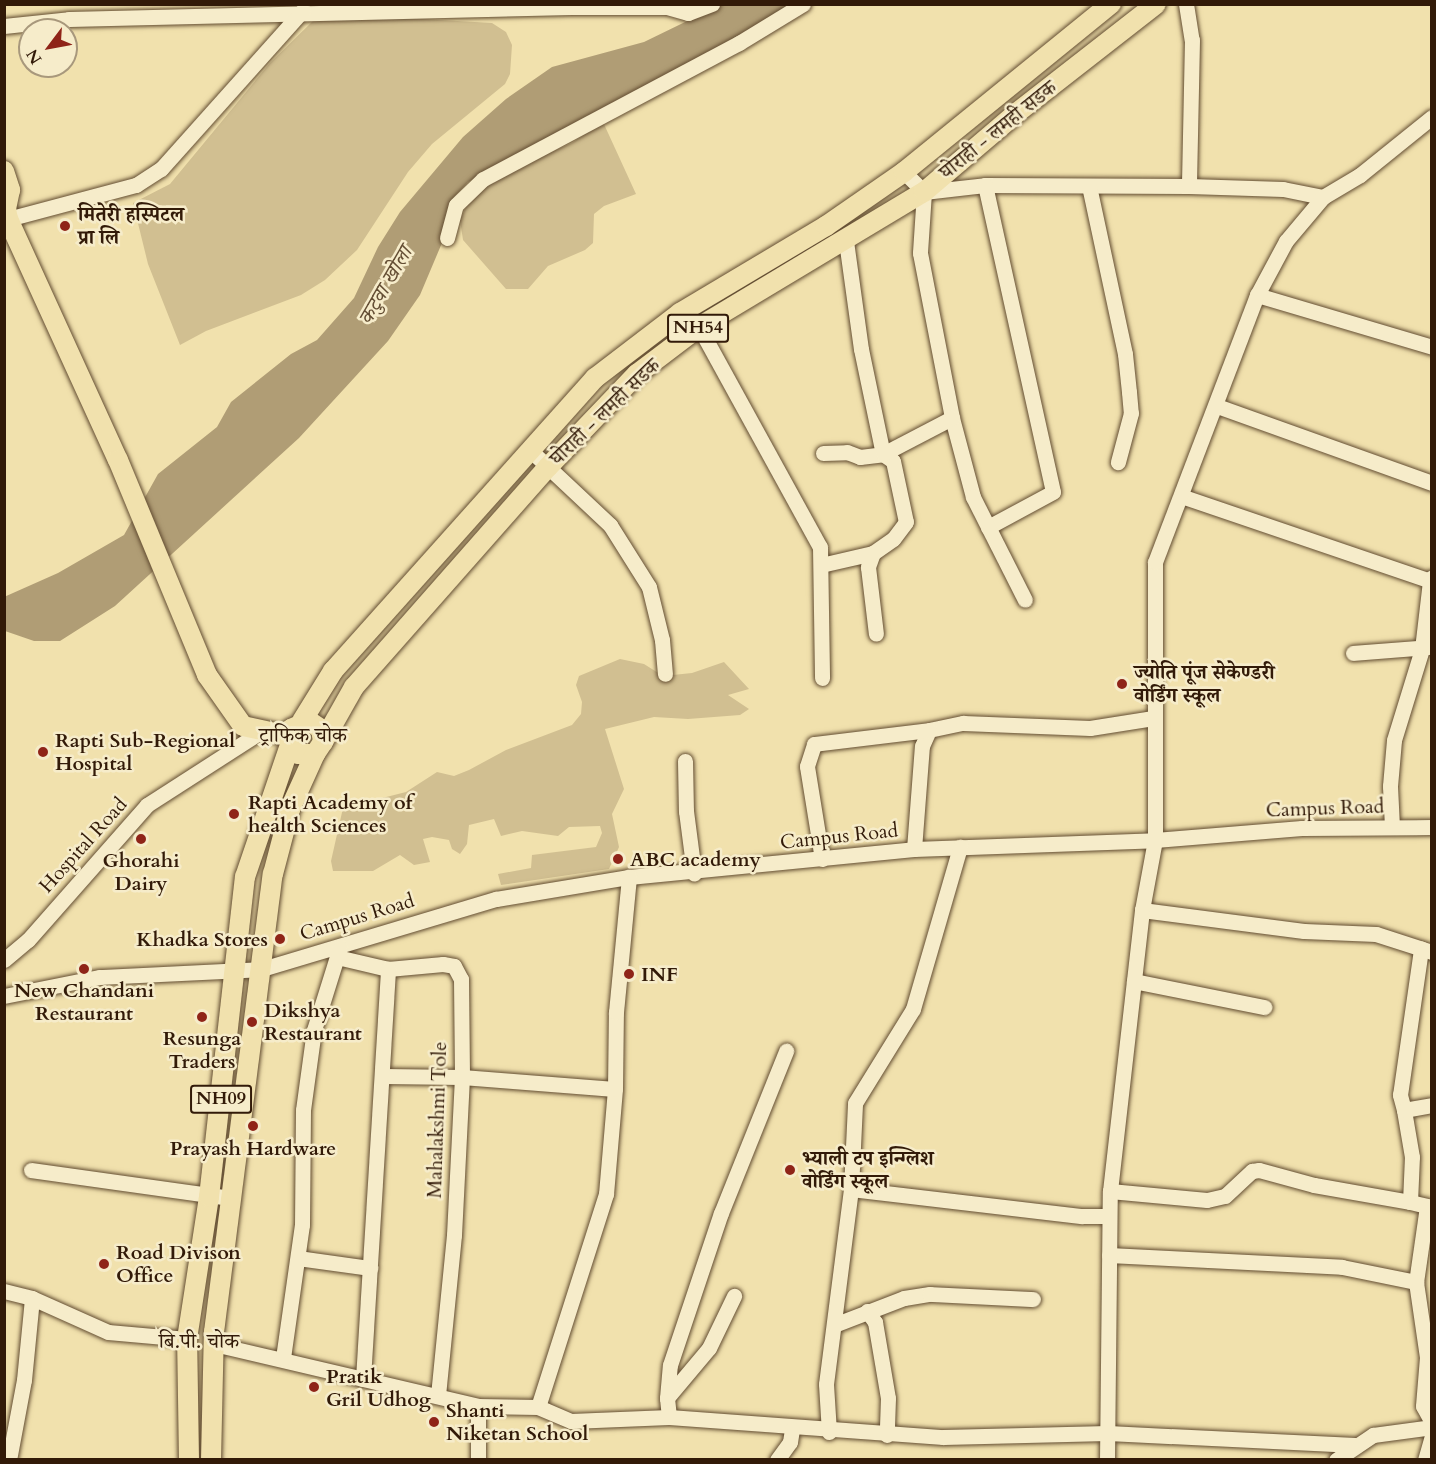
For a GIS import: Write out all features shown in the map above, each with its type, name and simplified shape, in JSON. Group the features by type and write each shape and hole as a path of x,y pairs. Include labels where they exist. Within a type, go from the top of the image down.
{"main road":[{"name":"घोराही - लमही सडक","path":"289,741 333,671 595,378 680,313 826,226 904,172 1111,4"},
{"name":"घोराही - लमही सडक","path":"319,748 354,687 548,467 637,374 699,327 846,241 924,192 1014,115 1156,4"},
{"path":"4,171 10,190 6,214 118,460 180,615 207,675 231,713 243,726 289,741 298,754 319,748 321,729 302,721"},
{"name":"NH09","path":"189,1460 187,1341 210,1197 245,877 289,741"},
{"name":"NH09","path":"211,1460 214,1343 230,1198 276,863 290,809 319,748"},
{"path":"187,1341 214,1343"}],"street":[{"path":"4,26 69,20 303,9 667,7 688,13 712,4"},
{"path":"447,238 456,205 477,183 739,43 803,4"},
{"path":"1186,4 1192,40 1189,186"},
{"path":"6,214 136,185 161,170 303,9"},
{"path":"1107,1460 1110,1191 1142,910 1155,840 1153,718 1155,562 1217,406 1257,295 1286,242 1323,197 1360,175 1431,117"},
{"path":"904,172 924,192 920,253 952,418 973,497 1025,600"},
{"path":"924,192 985,185 1189,186 1283,189 1323,197"},
{"path":"985,185 1053,492 988,527"},
{"path":"1089,186 1125,354 1129,392 1131,413 1118,462"},
{"path":"821,565 873,554 893,539 906,522 893,461 883,454 861,350 846,241"},
{"path":"1257,295 1431,347"},
{"path":"699,327 820,547 822,678"},
{"path":"1217,406 1431,483"},
{"path":"823,453 847,452 860,458 883,454 952,418"},
{"path":"530,450 610,525 649,586 662,640 665,674"},
{"path":"1181,496 1431,579 1427,648 1394,740 1390,786 1392,827"},
{"path":"873,554 868,582 876,634"},
{"path":"1353,653 1427,648"},
{"path":"822,859 807,766 814,744 929,730 963,723 1090,728 1153,718"},
{"path":"914,849 922,746 929,730"},
{"name":"Hospital Road","path":"4,960 27,940 147,805 262,731"},
{"path":"685,761 686,811 694,873"},
{"name":"Campus Road","path":"4,996 100,977 262,969 340,950 496,898 629,877 694,873 914,849 1155,840 1302,828 1431,827"},
{"path":"829,1432 826,1384 851,1189 855,1103 913,1009 960,847"},
{"path":"538,1407 606,1194 615,1089 616,1012 629,877"},
{"path":"1142,910 1304,931 1376,934 1426,950 1400,1095 1412,1157 1410,1203"},
{"path":"283,1358 302,1225 303,1110 314,1030 340,950"},
{"name":"Mahalakshmi Tole","path":"340,950 388,969 454,966 461,979 462,1077 454,1235 438,1394"},
{"path":"363,1379 388,969"},
{"path":"1134,981 1264,1007"},
{"path":"669,1417 667,1398 670,1365 721,1213 786,1051"},
{"path":"383,1076 462,1077 615,1089"},
{"path":"1404,1110 1431,1105"},
{"path":"30,1170 230,1198"},
{"path":"1110,1191 1207,1200 1225,1196 1252,1171 1259,1170 1314,1185 1429,1206 1416,1282 1427,1357 1423,1406 1431,1422"},
{"path":"851,1189 1082,1216 1109,1216"},
{"path":"1109,1255 1342,1267 1416,1282"},
{"path":"298,1258 370,1268"},
{"path":"4,1291 32,1298 108,1332 187,1341"},
{"path":"834,1325 904,1298 930,1294 1033,1299"},
{"path":"667,1398 709,1348 734,1296"},
{"path":"9,1460 24,1380 32,1298"},
{"path":"867,1311 875,1322 888,1398 887,1434"},
{"path":"214,1343 363,1379 438,1394 478,1406 538,1407 571,1420 669,1417 829,1432 944,1437 1108,1434 1355,1445"},
{"path":"478,1406 478,1460"},
{"path":"1336,1460 1373,1435 1431,1427"},
{"path":"777,1460 790,1442 792,1428"},
{"path":"1425,1460 1431,1435"}],"shaded area":[{"path":"387,17 492,23 506,32 512,45 510,74 505,84 432,144 408,172 357,250 325,280 301,295 206,331 180,345 148,264 133,203 170,184 270,63 316,18"},
{"path":"603,122 636,194 604,206 594,214 593,243 585,250 548,266 528,289 506,289 463,240 460,220 468,203 479,188 502,174 572,143"},
{"path":"620,659 644,664 663,676 692,673 724,662 749,689 728,695 749,709 740,715 688,719 654,717 605,729 624,789 612,814 619,847 609,869 501,885 498,874 531,868 532,855 596,847 602,833 600,826 569,827 558,836 522,831 501,836 494,819 469,825 467,844 460,854 452,849 449,840 432,837 423,839 430,862 414,865 400,855 373,871 333,871 331,861 343,808 406,792 437,772 454,776 506,750 572,725 581,714 582,702 576,685 579,676"}],"water":[{"name":"कटुवा खोला","path":"720,5 797,5 468,182 454,197 447,231 420,295 388,341 299,438 115,606 60,641 34,641 5,631 4,597 58,573 124,535 158,474 217,427 231,402 291,354 317,340 354,298 378,247 400,212 463,137 506,99 552,67 644,42"}],"place":[{"name":"मितेरी हस्पिटल प्रा लि","path":"65,226"},
{"name":"ज्योति पूंज सेकेण्डरी वोर्डिंग स्कूल","path":"1122,684"},
{"name":"Rapti Sub-Regional Hospital","path":"43,752"},
{"name":"Rapti Academy of health Sciences","path":"234,814"},
{"name":"Ghorahi Dairy","path":"141,839"},
{"name":"ABC academy","path":"618,859"},
{"name":"Khadka Stores","path":"280,939"},
{"name":"New Chandani Restaurant","path":"84,969"},
{"name":"INF","path":"629,974"},
{"name":"Resunga Traders","path":"202,1017"},
{"name":"Dikshya Restaurant","path":"252,1022"},
{"name":"Prayash Hardware","path":"253,1126"},
{"name":"भ्याली टप इन्ग्लिश वोर्डिंग स्कूल","path":"790,1170"},
{"name":"Road Divison Office","path":"104,1264"},
{"name":"Pratik Gril Udhog","path":"314,1387"},
{"name":"Shanti Niketan School","path":"434,1422"}],"district":[{"name":"ट्राफिक चोक","path":"303,736"},
{"name":"बि.पी. चोक","path":"199,1342"}]}
